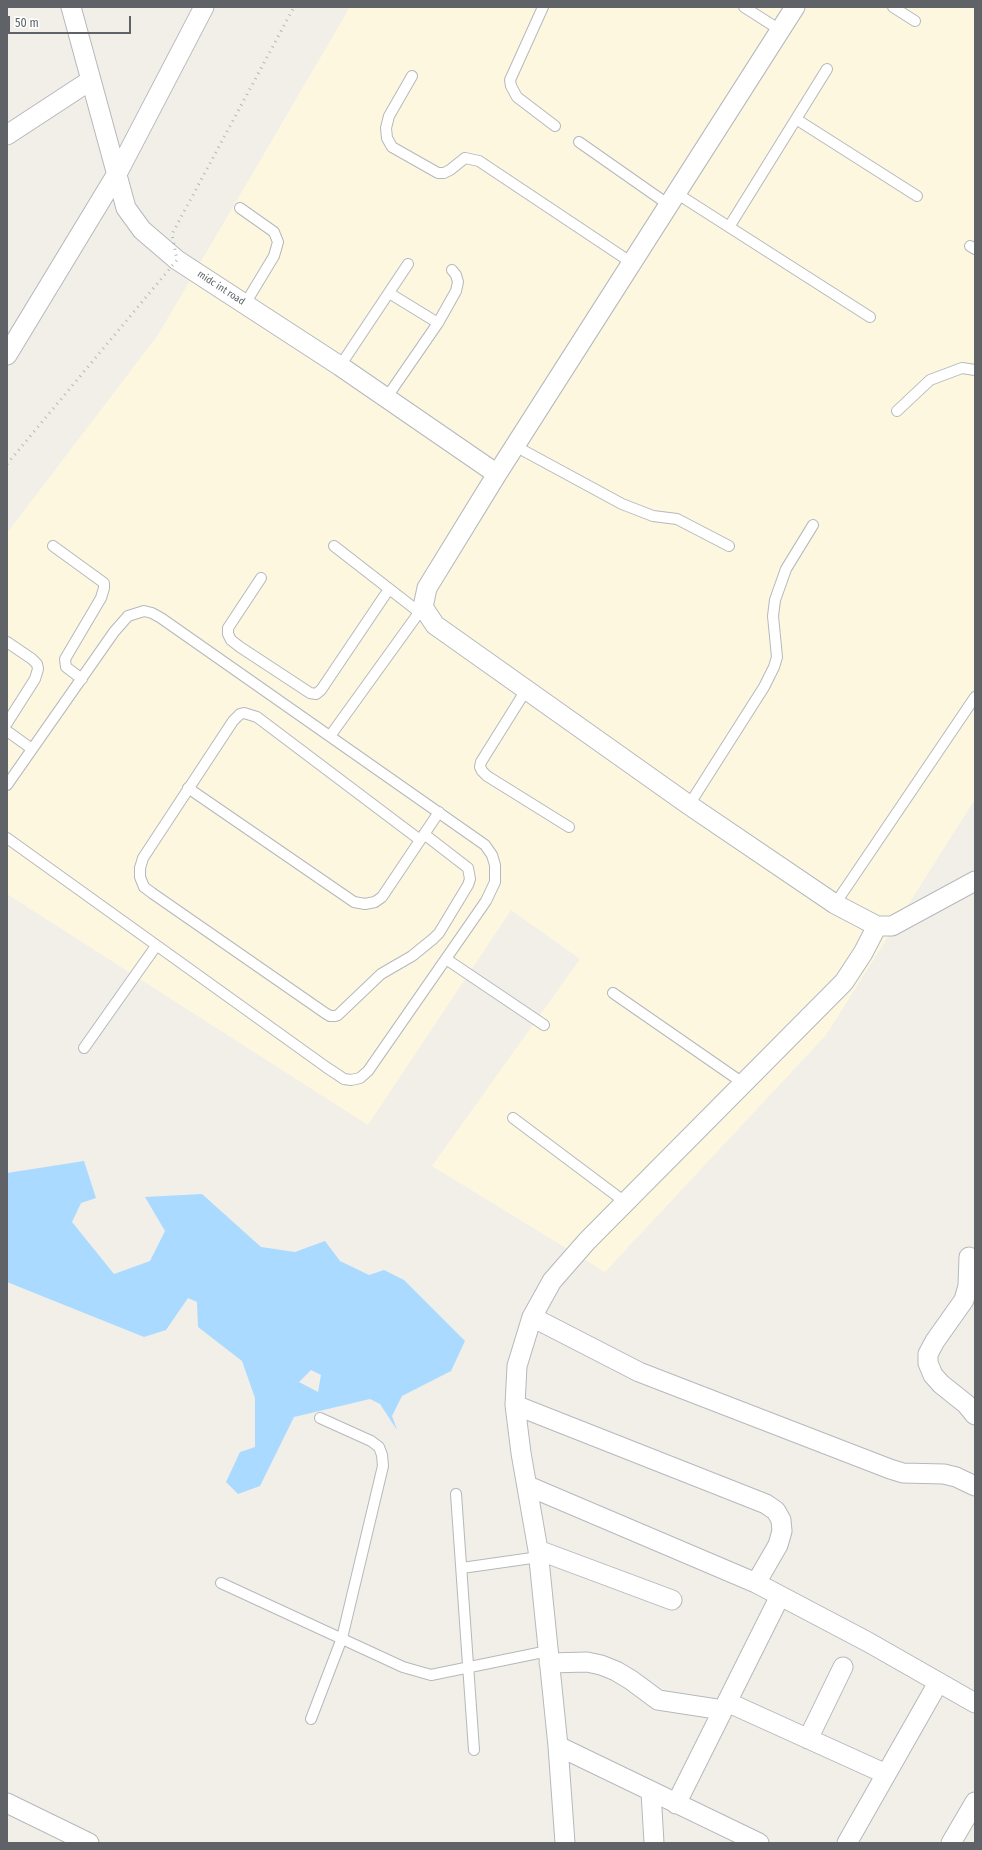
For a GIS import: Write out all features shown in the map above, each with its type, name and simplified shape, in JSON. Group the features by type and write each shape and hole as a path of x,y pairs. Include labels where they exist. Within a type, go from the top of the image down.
{"street":[{"name":"midc int road","path":"71,7 118,172 126,208 142,230 177,260 340,366 497,474"},
{"path":"7,355 118,172 204,7"},
{"path":"795,7 497,474 427,588 421,610 435,626 690,805 835,904 878,926 892,926 975,881"},
{"path":"7,135 91,80"},
{"path":"565,1843 558,1746 538,1553 528,1486 521,1452 515,1405 517,1366 532,1317 552,1281 587,1241 844,982 864,953 878,926"},
{"path":"969,1257 968,1286 964,1300 935,1341 928,1354 928,1363 933,1375 941,1384 966,1404 975,1416"},
{"path":"532,1317 639,1372 804,1434 890,1469 903,1472 944,1474 956,1477 975,1486"},
{"path":"515,1405 766,1504 776,1511 780,1520 782,1531 778,1545 756,1583"},
{"path":"528,1486 756,1583 868,1642 975,1703"},
{"path":"538,1553 672,1600"},
{"path":"676,1804 780,1596"},
{"path":"548,1657 601,1665 616,1671 631,1680 658,1700 725,1706 808,1739 886,1774"},
{"path":"808,1739 843,1667"},
{"path":"847,1843 938,1683"},
{"path":"558,1746 759,1843"},
{"path":"651,1792 654,1843"},
{"path":"7,1803 89,1843"},
{"path":"950,1843 972,1813"}],"lane":[{"path":"543,7 510,80 511,86 518,97 555,126"},
{"path":"744,7 780,30"},
{"path":"893,7 915,21"},
{"path":"729,227 827,69"},
{"path":"412,76 389,116 386,133 392,147 438,174 450,170 465,158 479,161 632,263"},
{"path":"796,119 917,196"},
{"path":"579,142 673,199 729,227 870,317"},
{"path":"240,208 269,228 277,236 278,242 274,256 245,304"},
{"path":"340,366 408,264"},
{"path":"386,397 438,323 456,292 458,282 456,275 452,270"},
{"path":"389,293 438,323"},
{"path":"897,411 930,380 962,368 975,370"},
{"path":"515,446 622,504 653,516 677,519 729,546"},
{"path":"690,805 764,686 774,667 777,658 773,616 779,585 786,569 813,525"},
{"path":"54,546 104,583 101,598 66,659 66,667 82,679"},
{"path":"330,736 421,610 389,589 334,546"},
{"path":"261,578 228,628 228,634 231,640 240,647 310,693 316,694 321,690 389,589"},
{"path":"7,786 121,623 128,616 136,612 148,612 161,618 485,845 492,855 496,873 495,882 486,901 368,1071 360,1078 351,1080 344,1079 326,1067 7,838"},
{"path":"7,642 32,659 37,664 38,669 35,679 7,723"},
{"path":"526,690 481,762 480,766 482,771 487,776 569,827"},
{"path":"835,904 975,697"},
{"path":"240,714 247,714 257,717 422,837 468,868 470,879 468,885 439,933 433,939 412,956 380,974 338,1015 330,1016 144,886 140,877 140,868 143,858 188,788 233,720 240,714"},
{"path":"7,731 32,749"},
{"path":"188,788 354,902 365,904 375,902 382,897 439,812"},
{"path":"84,1048 156,946"},
{"path":"446,959 544,1025"},
{"path":"613,994 743,1083"},
{"path":"513,1118 625,1202"},
{"path":"311,1719 342,1638 383,1466 382,1455 379,1448 371,1441 320,1418"},
{"path":"456,1494 474,1750"},
{"path":"462,1568 538,1553"},
{"path":"221,1583 403,1666 430,1675 548,1657"}],"shaded area":[{"path":"350,7 975,7 975,799 826,1035 605,1272 432,1166 580,959 511,910 368,1125 7,894 7,533 158,335"}],"water":[{"path":"84,1161 96,1198 81,1203 72,1222 114,1274 150,1261 165,1231 145,1197 202,1194 261,1247 295,1252 325,1241 340,1261 369,1275 384,1270 404,1280 465,1341 451,1371 402,1396 392,1416 397,1430 380,1404 370,1399 294,1417 260,1486 238,1494 226,1482 240,1452 255,1447 255,1398 242,1361 198,1327 197,1302 188,1298 166,1330 144,1337 7,1282 7,1173","holes":["311,1370 321,1375 318,1392 299,1382"]}],"railway":[{"path":"7,464 177,260 172,234 294,7"}]}
